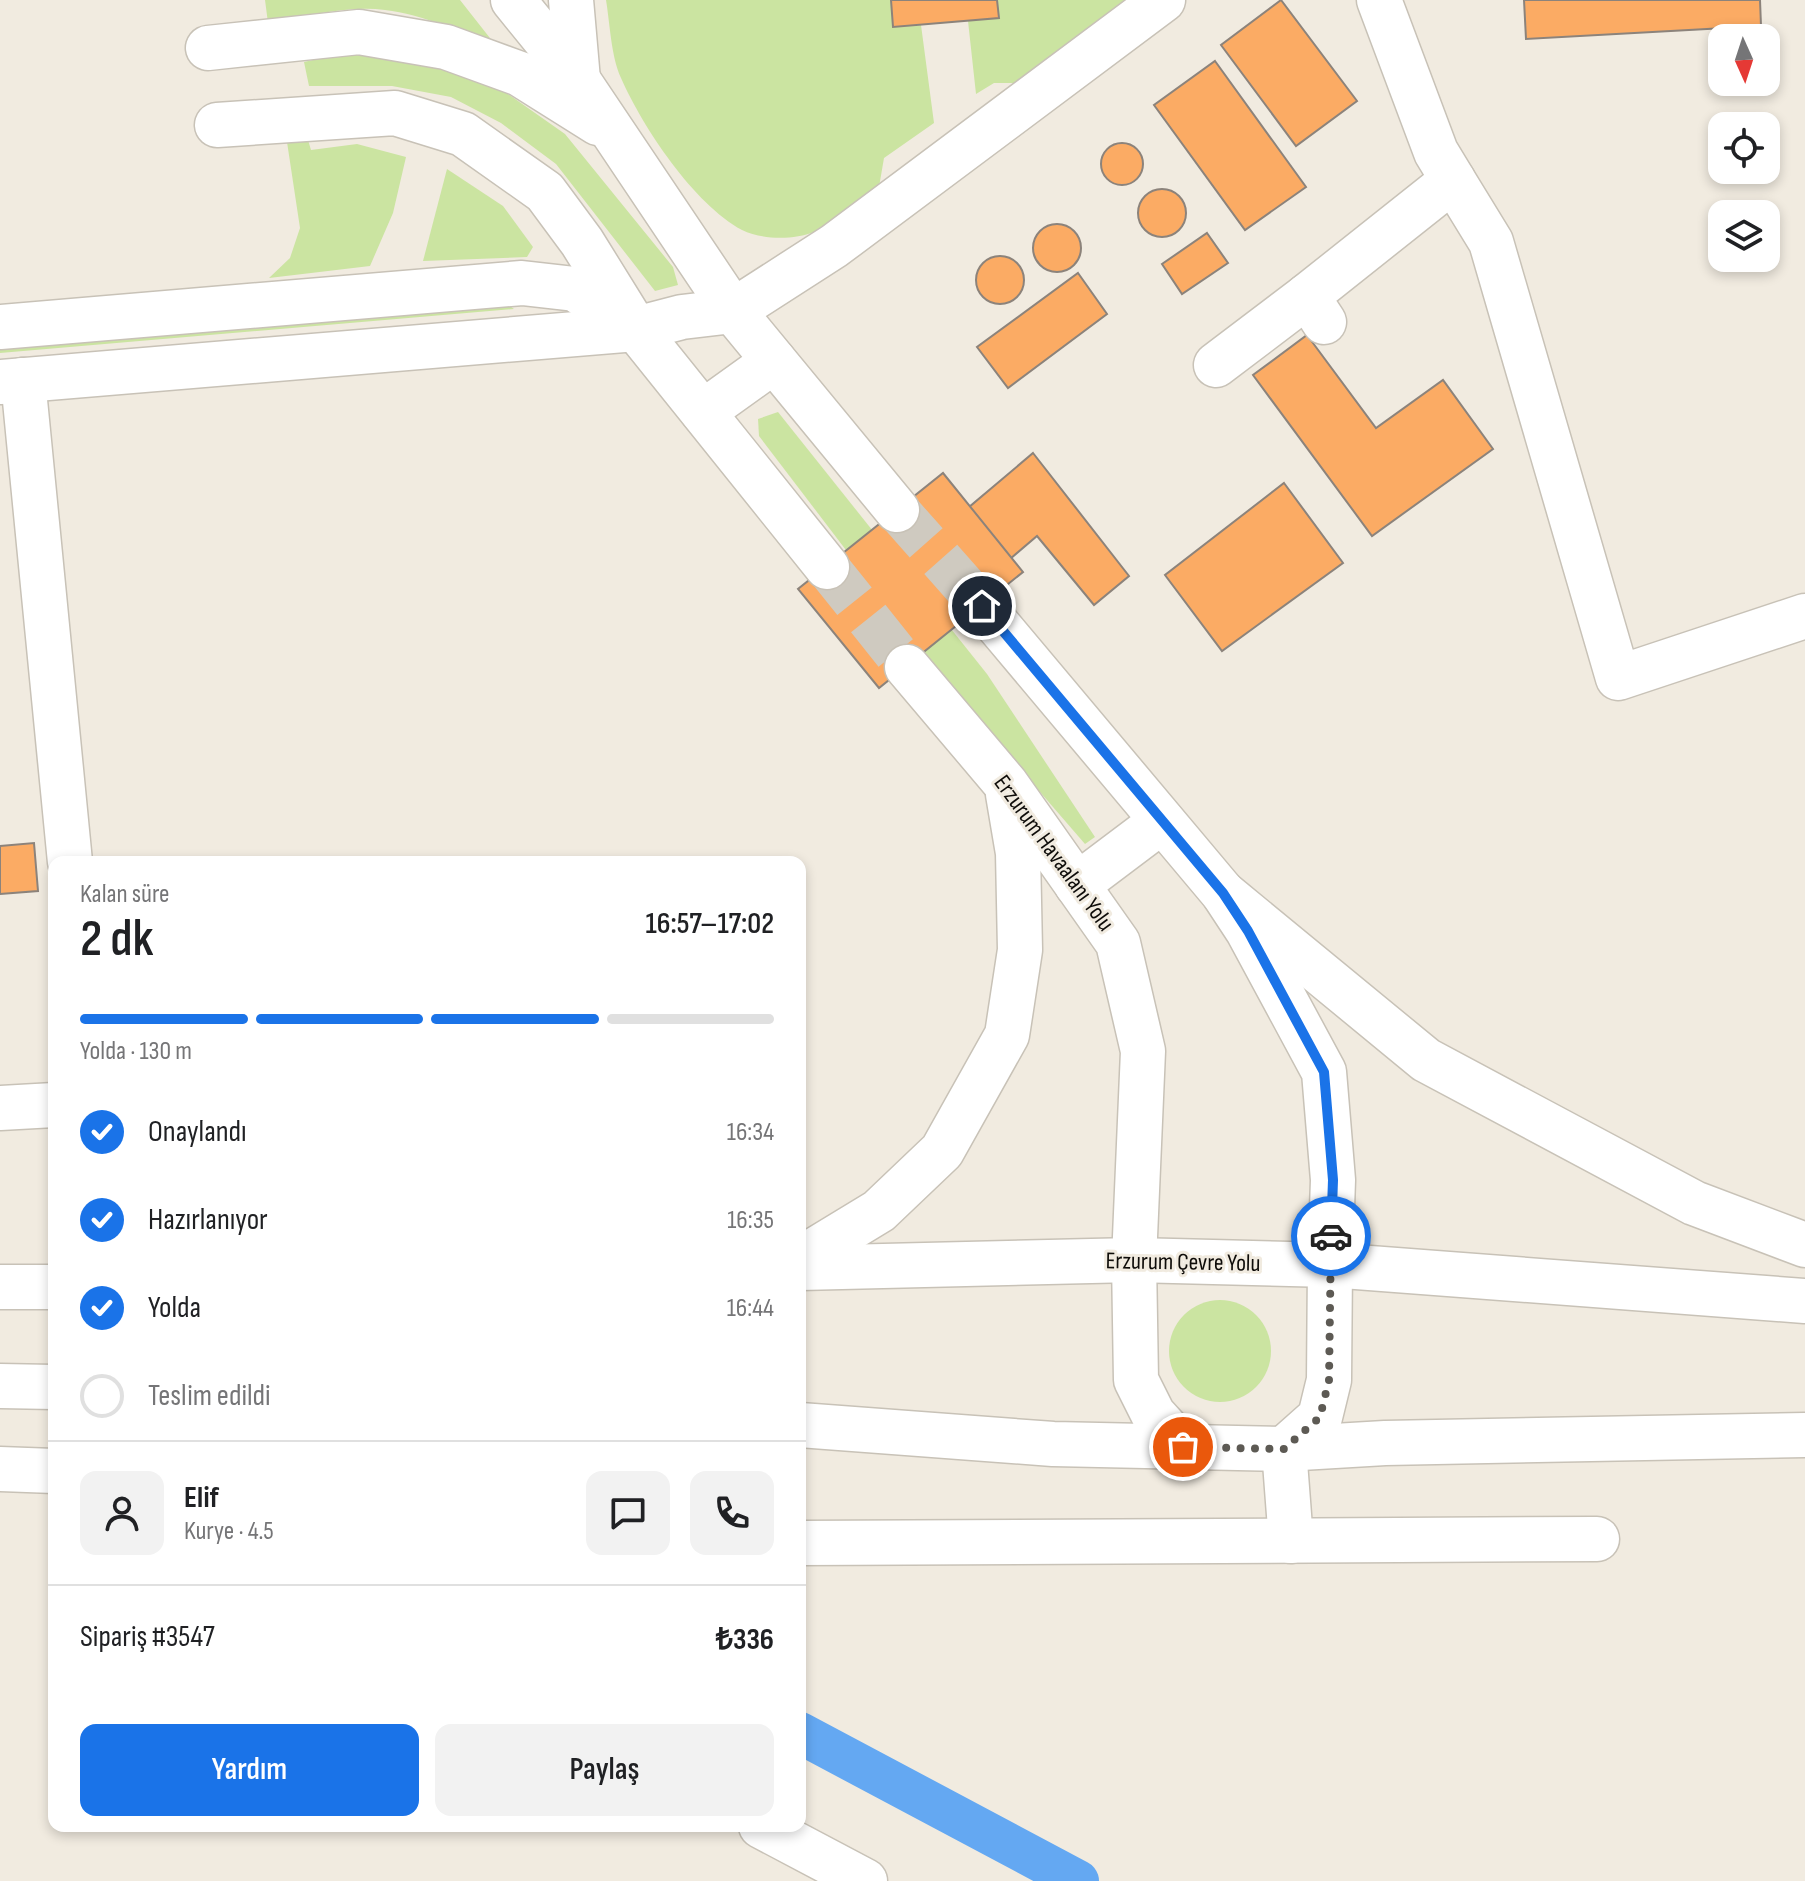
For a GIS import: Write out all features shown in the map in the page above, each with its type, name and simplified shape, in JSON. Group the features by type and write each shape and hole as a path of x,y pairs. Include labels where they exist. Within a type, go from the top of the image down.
{"main road":[{"path":"513,0 578,80 733,311 897,510"},
{"path":"571,0 578,80"},
{"path":"69,856 12,381 636,329 682,317 733,311 834,246 1163,0"},
{"path":"1379,0 1436,152 1491,242 1618,678 1805,616"},
{"path":"208,48 359,32 446,47 520,74 613,133"},
{"path":"217,125 395,113 463,134 545,192 582,242 636,329 827,567"},
{"path":"1216,365 1316,309 1453,180"},
{"path":"0,327 522,283 575,289 636,329"},
{"path":"703,412 774,361"},
{"path":"982,606 1223,893 1248,931 1324,1072 1333,1180 1329,1380 1320,1417 1284,1449"},
{"name":"Erzurum Havaalanı Yolu","path":"907,667 1006,784 1118,943 1143,1051 1134,1260 1136,1380 1153,1414 1183,1447"},
{"path":"806,1255 879,1211 942,1151 1007,1035 1020,950 1018,853 1006,784"},
{"path":"1077,885 1162,821"},
{"path":"1223,893 1426,1060 1694,1203 1805,1245"},
{"path":"0,1108 48,1105"},
{"name":"Erzurum Çevre Yolu","path":"806,1268 1134,1260 1330,1265 1805,1301"},
{"path":"0,1287 48,1287"},
{"path":"0,1386 48,1387"},
{"path":"806,1425 1053,1444 1284,1449 1385,1443 1805,1435"},
{"path":"1284,1449 1291,1541"},
{"path":"0,1469 48,1471"},
{"path":"806,1543 1597,1539"},
{"path":"772,1832 865,1881"}],"green space":[{"path":"265,0 460,0 497,47 428,20 385,10 341,10 268,23"},
{"path":"606,0 891,0 893,27 921,25 934,123 884,158 879,187 832,224 814,232 778,238 742,230 724,218 688,184 642,119 618,69"},
{"path":"997,0 1126,0 1017,83 994,83 976,94 968,21 999,18"},
{"path":"339,54 400,56 495,85 565,134 673,267 678,285 655,291 556,164 501,123 451,97 392,86 309,86 304,62"},
{"path":"308,140 311,150 357,144 406,157 393,213 370,266 269,278 290,258 300,228 287,142"},
{"path":"447,169 503,206 533,247 527,257 423,261"},
{"path":"496,296 514,309 0,353 0,340"},
{"path":"778,412 987,674 1095,837 1085,844 958,697 759,436 758,419"},
{"path":"1220,1300 1240,1304 1256,1315 1267,1331 1271,1351 1267,1371 1256,1387 1240,1398 1220,1402 1200,1398 1184,1387 1173,1371 1169,1351 1173,1331 1184,1315 1200,1304"}],"building":[{"path":"891,0 997,0 999,18 893,27"},
{"path":"1281,0 1357,101 1296,146 1221,45"},
{"path":"1524,0 1760,0 1761,24 1708,24 1708,29 1526,39"},
{"path":"1215,61 1306,187 1245,230 1154,105"},
{"path":"1122,143 1137,149 1143,164 1137,179 1122,185 1107,179 1101,164 1107,149"},
{"path":"1162,189 1179,196 1186,213 1179,230 1162,237 1145,230 1138,213 1145,196"},
{"path":"1057,224 1074,231 1081,248 1074,265 1057,272 1040,265 1033,248 1040,231"},
{"path":"1207,233 1228,263 1182,294 1162,264"},
{"path":"1000,256 1017,263 1024,280 1017,297 1000,304 983,297 976,280 983,263"},
{"path":"1078,273 1107,314 1008,388 977,347"},
{"path":"1307,335 1376,428 1443,380 1493,449 1372,536 1253,375"},
{"path":"1033,453 1129,576 1094,605 1037,536 1010,559 968,508"},
{"path":"943,473 1023,572 879,688 798,589"},
{"path":"1284,483 1343,563 1222,651 1165,575"},
{"path":"34,843 38,891 0,894 0,846"}],"waterway":[{"path":"806,1736 1078,1881"}],"tunnel":[{"path":"897,510 982,606"},
{"path":"827,567 907,667"}],"way so far":[{"path":"1183,1447 1284,1449 1320,1417 1329,1380 1331,1236"}],"route":[{"path":"982,606 1223,893 1248,931 1324,1072 1333,1180 1331,1236"}]}
